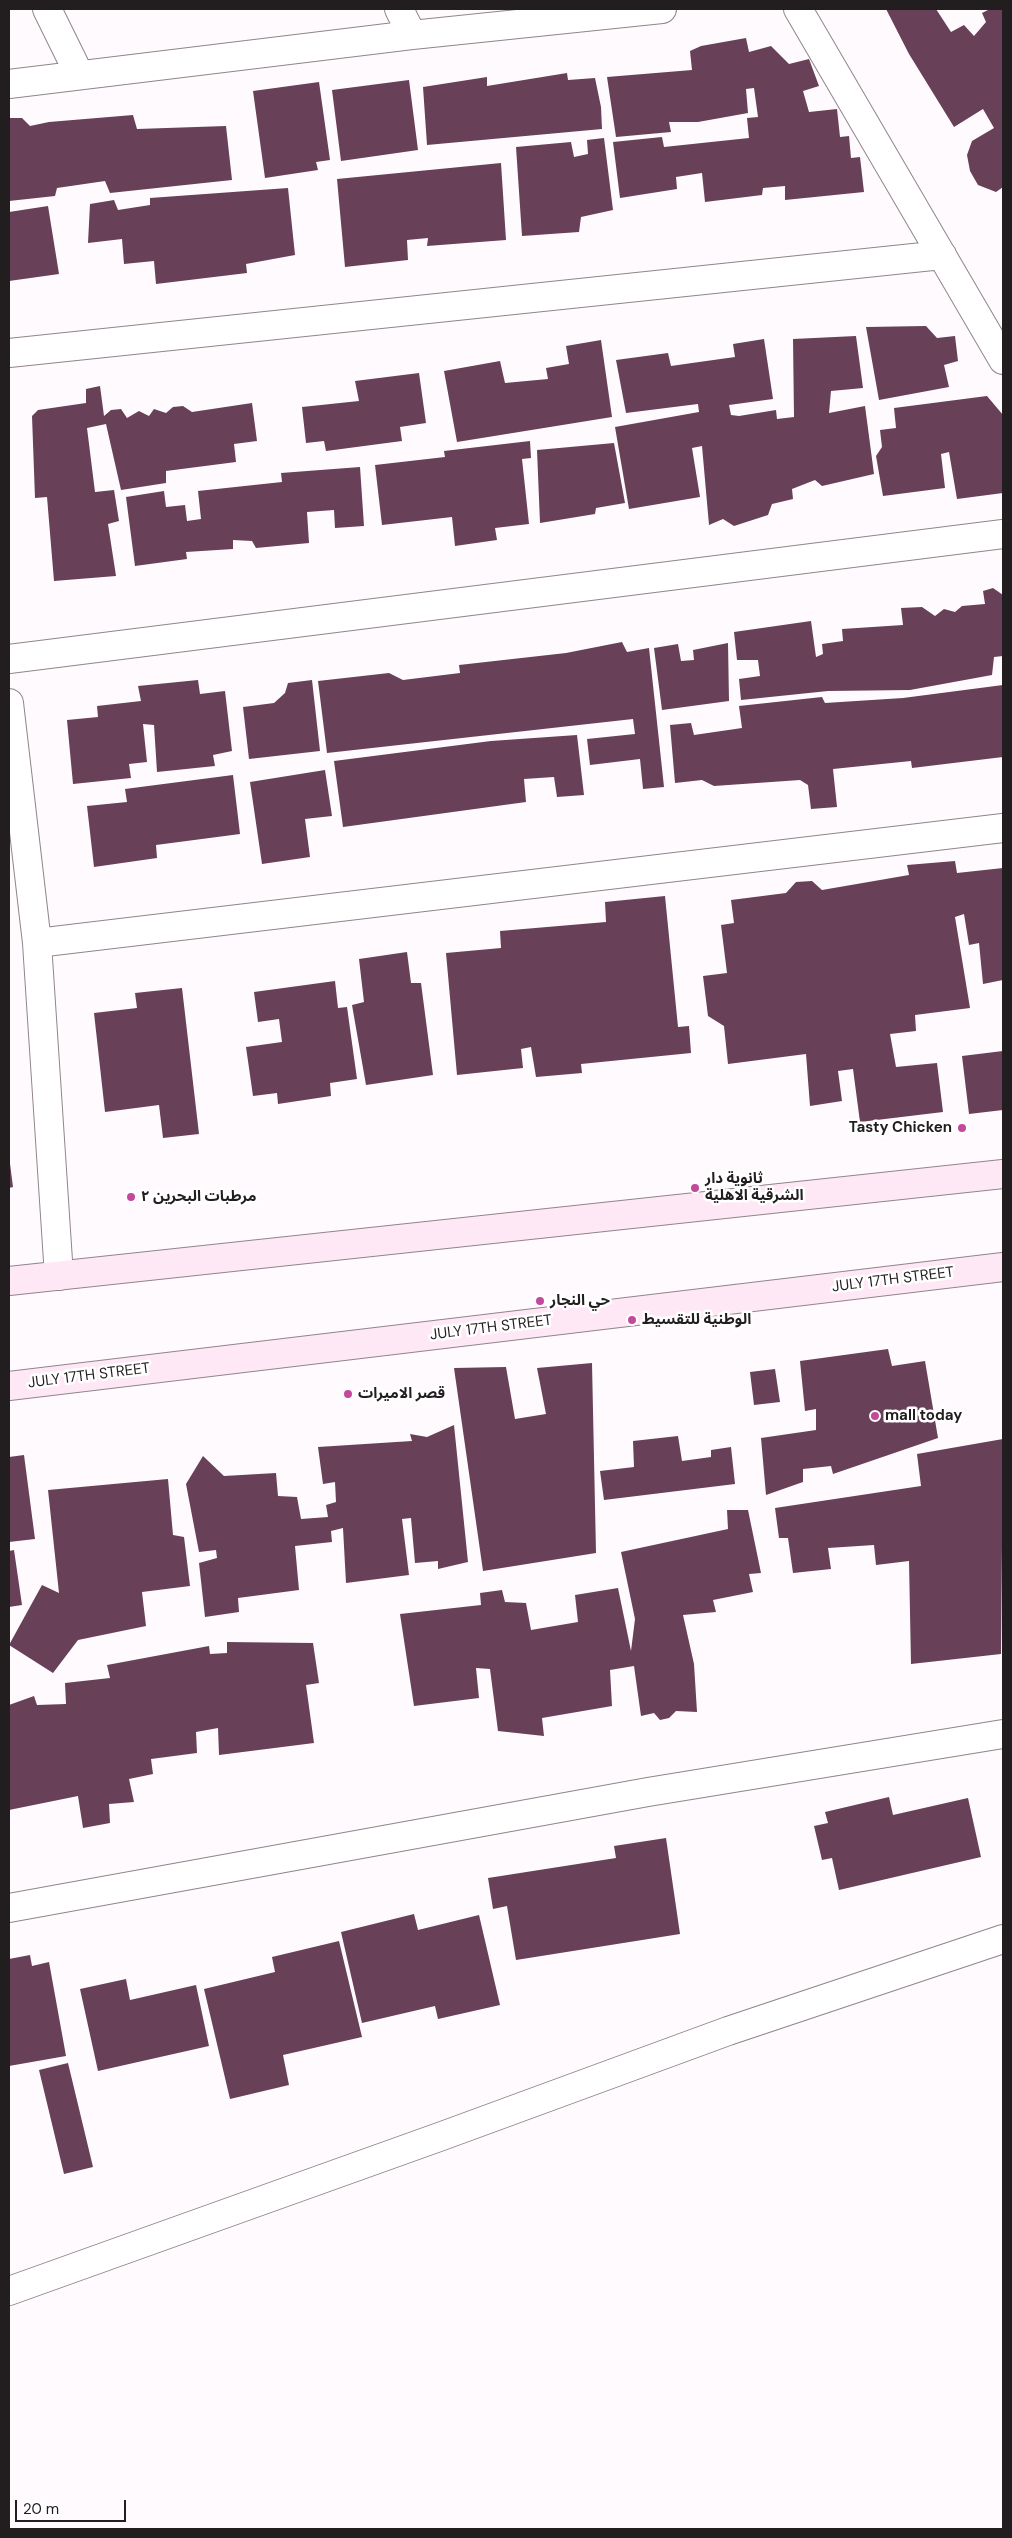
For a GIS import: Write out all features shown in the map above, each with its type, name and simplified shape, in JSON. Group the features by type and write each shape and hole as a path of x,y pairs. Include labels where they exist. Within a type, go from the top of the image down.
{"main road":[{"path":"9,1281 1003,1174"},
{"name":"JULY 17TH STREET","path":"9,1386 1003,1267"}],"street":[{"path":"47,9 79,74"},
{"path":"399,9 412,35"},
{"path":"9,84 412,35 662,9"},
{"path":"798,9 1003,360"},
{"path":"9,353 942,255"},
{"path":"9,659 1003,534"},
{"path":"9,703 37,944 59,1276"},
{"path":"37,944 1003,828"},
{"path":"9,1908 478,1825 648,1792 1003,1734"},
{"path":"9,2290 442,2136 728,2031 1003,1939"}],"building":[{"path":"886,9 936,9 951,32 964,25 974,36 986,22 982,13 990,9 1003,9 1003,187 996,192 978,185 970,171 967,155 972,141 994,128 983,109 954,127 909,54"},
{"path":"746,38 749,52 771,46 789,64 809,59 819,86 803,91 809,112 837,109 840,137 849,136 851,158 860,157 864,192 785,200 785,186 763,188 762,195 705,202 702,173 676,177 677,189 620,198 613,142 662,137 664,147 749,138 747,118 758,117 754,88 746,89 748,113 698,122 669,122 671,132 616,137 607,77 692,70 690,51 701,46"},
{"path":"567,73 568,80 595,78 601,107 602,129 427,145 423,87 487,77 487,86"},
{"path":"409,80 418,150 341,161 332,90"},
{"path":"319,82 330,160 316,162 318,170 265,178 253,91"},
{"path":"133,115 137,129 226,126 232,180 110,193 105,181 57,188 55,196 9,201 9,118 22,118 30,126 49,122"},
{"path":"604,138 613,210 581,217 579,232 522,236 516,147 571,142 574,157 588,154 587,140"},
{"path":"501,163 506,240 427,246 428,238 407,240 408,260 345,267 337,179"},
{"path":"288,188 295,255 246,264 247,273 156,284 154,261 124,264 122,239 88,243 90,204 114,200 118,210 150,205 150,198"},
{"path":"48,206 59,274 9,281 9,212"},
{"path":"926,326 937,338 955,336 958,361 944,365 949,387 879,400 866,327"},
{"path":"856,336 863,388 831,391 829,413 865,406 874,474 822,486 815,480 792,489 793,499 772,504 768,515 734,526 723,519 709,525 702,446 692,448 700,497 629,509 615,427 699,412 698,404 626,413 616,360 668,353 671,366 735,357 733,344 764,339 773,399 729,405 731,415 739,416 776,410 777,419 794,417 793,339"},
{"path":"601,340 612,417 457,442 444,371 500,361 505,383 548,379 546,368 569,364 566,346"},
{"path":"419,373 426,423 400,427 402,441 326,451 324,441 306,443 302,407 359,401 355,381"},
{"path":"100,386 104,416 111,410 121,409 127,418 139,411 149,416 154,409 166,413 173,407 183,406 192,412 252,403 257,441 234,444 236,462 166,471 166,483 121,490 106,424 87,428 95,492 114,490 119,521 108,524 116,576 54,581 47,497 35,498 32,416 38,410 86,403 86,389"},
{"path":"987,396 1003,415 1003,493 957,499 949,452 941,454 945,488 883,496 876,456 882,447 880,430 896,428 894,408"},
{"path":"530,441 531,458 522,459 529,524 495,528 497,540 455,546 452,517 382,525 375,465 445,457 444,451"},
{"path":"614,443 625,503 596,508 595,514 540,523 537,450"},
{"path":"360,467 364,526 335,528 334,510 307,512 309,543 256,548 252,541 233,540 233,549 186,552 187,559 135,566 126,497 164,491 166,507 185,505 187,521 201,519 198,491 282,482 281,473"},
{"path":"993,588 1003,595 1003,656 994,657 992,675 910,690 828,691 741,700 739,679 760,676 758,660 737,660 734,632 811,621 816,657 823,654 822,644 843,641 842,629 903,625 901,608 922,607 935,616 944,609 955,612 962,606 985,604 983,591"},
{"path":"622,642 627,652 649,648 664,787 643,789 640,759 590,765 587,739 635,734 633,719 327,753 318,681 389,673 403,680 460,673 459,665 566,653"},
{"path":"728,643 729,701 662,710 654,648 678,644 681,661 694,660 693,650"},
{"path":"198,680 200,694 225,691 232,751 213,755 215,766 157,772 154,725 143,724 147,762 129,764 131,778 73,784 67,720 98,717 97,706 141,701 138,686"},
{"path":"312,680 320,751 249,759 243,707 274,703 285,693 288,683"},
{"path":"1003,685 1003,757 912,768 911,761 833,769 837,807 811,809 808,785 800,780 714,786 702,780 675,783 670,725 691,723 694,735 742,728 739,706 822,697 825,703 903,698"},
{"path":"577,735 584,795 557,797 554,777 524,779 526,802 343,827 334,761 491,741"},
{"path":"325,770 332,816 305,819 310,857 262,864 250,782"},
{"path":"233,775 240,834 156,845 157,858 94,867 87,806 127,802 125,789"},
{"path":"955,861 957,873 1003,868 1003,980 983,984 979,943 969,945 964,914 955,917 970,1008 915,1015 916,1031 890,1034 896,1067 937,1063 943,1112 860,1122 853,1069 838,1071 842,1101 810,1106 806,1054 728,1064 724,1026 708,1016 703,976 727,973 721,925 734,923 731,900 786,893 796,882 812,881 822,890 909,875 907,865"},
{"path":"665,896 678,1027 689,1026 691,1053 581,1064 582,1073 536,1077 531,1047 521,1049 523,1068 457,1075 446,953 501,948 500,931 606,922 605,902"},
{"path":"407,952 411,983 421,983 433,1075 366,1085 352,1005 364,1002 359,959"},
{"path":"335,981 338,1008 347,1007 357,1079 330,1083 331,1096 278,1104 277,1093 253,1096 246,1047 282,1042 279,1019 258,1022 254,992"},
{"path":"182,988 199,1134 163,1138 159,1105 105,1112 94,1013 137,1008 135,993"},
{"path":"1003,1051 1003,1110 969,1114 962,1056"},
{"path":"9,1156 13,1187 9,1188"},
{"path":"888,1349 892,1366 925,1361 938,1438 833,1474 831,1466 803,1469 803,1482 766,1495 761,1438 816,1430 816,1409 805,1411 800,1361"},
{"path":"592,1363 596,1553 483,1571 454,1368 506,1367 515,1419 546,1414 537,1368"},
{"path":"775,1369 780,1402 754,1405 750,1372"},
{"path":"454,1425 468,1562 438,1569 438,1561 415,1563 411,1518 402,1519 409,1575 346,1583 343,1528 331,1531 332,1542 295,1546 299,1590 238,1598 239,1612 205,1617 199,1563 217,1558 216,1550 199,1552 186,1484 203,1456 224,1476 276,1473 278,1496 297,1497 301,1519 328,1517 326,1505 336,1502 335,1482 323,1484 318,1447 412,1441 410,1434 427,1437"},
{"path":"678,1436 682,1461 711,1457 711,1450 731,1447 735,1484 604,1500 600,1471 634,1467 633,1441"},
{"path":"1003,1439 1001,1654 911,1664 909,1561 876,1565 874,1545 828,1548 831,1569 793,1573 788,1538 779,1538 775,1508 921,1486 917,1454"},
{"path":"24,1455 35,1539 9,1542 9,1457"},
{"path":"168,1479 173,1535 184,1537 190,1586 142,1592 146,1626 78,1640 53,1673 9,1645 42,1585 59,1593 48,1490"},
{"path":"727,1510 748,1510 761,1573 749,1574 753,1592 713,1600 716,1612 683,1615 694,1664 697,1712 676,1711 669,1718 660,1720 654,1713 641,1716 634,1666 610,1670 612,1706 542,1718 544,1736 498,1731 490,1669 476,1668 479,1698 414,1706 400,1614 481,1605 480,1593 502,1590 505,1602 526,1603 531,1630 578,1622 575,1595 618,1588 631,1651 635,1619 621,1552 728,1529"},
{"path":"14,1550 22,1605 9,1607 9,1551"},
{"path":"227,1642 313,1643 319,1683 306,1685 314,1743 219,1755 218,1728 196,1732 197,1753 151,1759 153,1774 129,1779 134,1802 109,1804 110,1823 83,1828 78,1796 9,1810 9,1705 34,1696 37,1705 66,1704 65,1683 110,1678 107,1665 209,1646 210,1654 227,1653"},
{"path":"889,1797 893,1815 968,1798 981,1857 839,1890 832,1858 822,1860 814,1826 828,1823 825,1812"},
{"path":"666,1838 680,1934 516,1960 507,1906 493,1909 488,1878 616,1858 614,1846"},
{"path":"414,1914 418,1930 479,1915 500,2005 438,2019 435,2006 362,2023 341,1932"},
{"path":"339,1941 362,2037 283,2055 289,2085 230,2099 204,1989 275,1972 272,1957"},
{"path":"30,1955 32,1966 49,1962 66,2056 9,2066 9,1959"},
{"path":"126,1979 130,2000 196,1985 209,2046 98,2071 80,1989"},
{"path":"68,2063 93,2167 64,2174 39,2070"}],"place":[{"name":"Tasty Chicken","path":"962,1128"},
{"name":"ثانوية دار الشرقية الاهلية","path":"695,1188"},
{"name":"مرطبات البحرين ٢","path":"131,1197"},
{"name":"حي النجار","path":"540,1301"},
{"name":"الوطنية للتقسيط","path":"632,1320"},
{"name":"قصر الاميرات","path":"348,1394"},
{"name":"mall today","path":"875,1416"}]}
